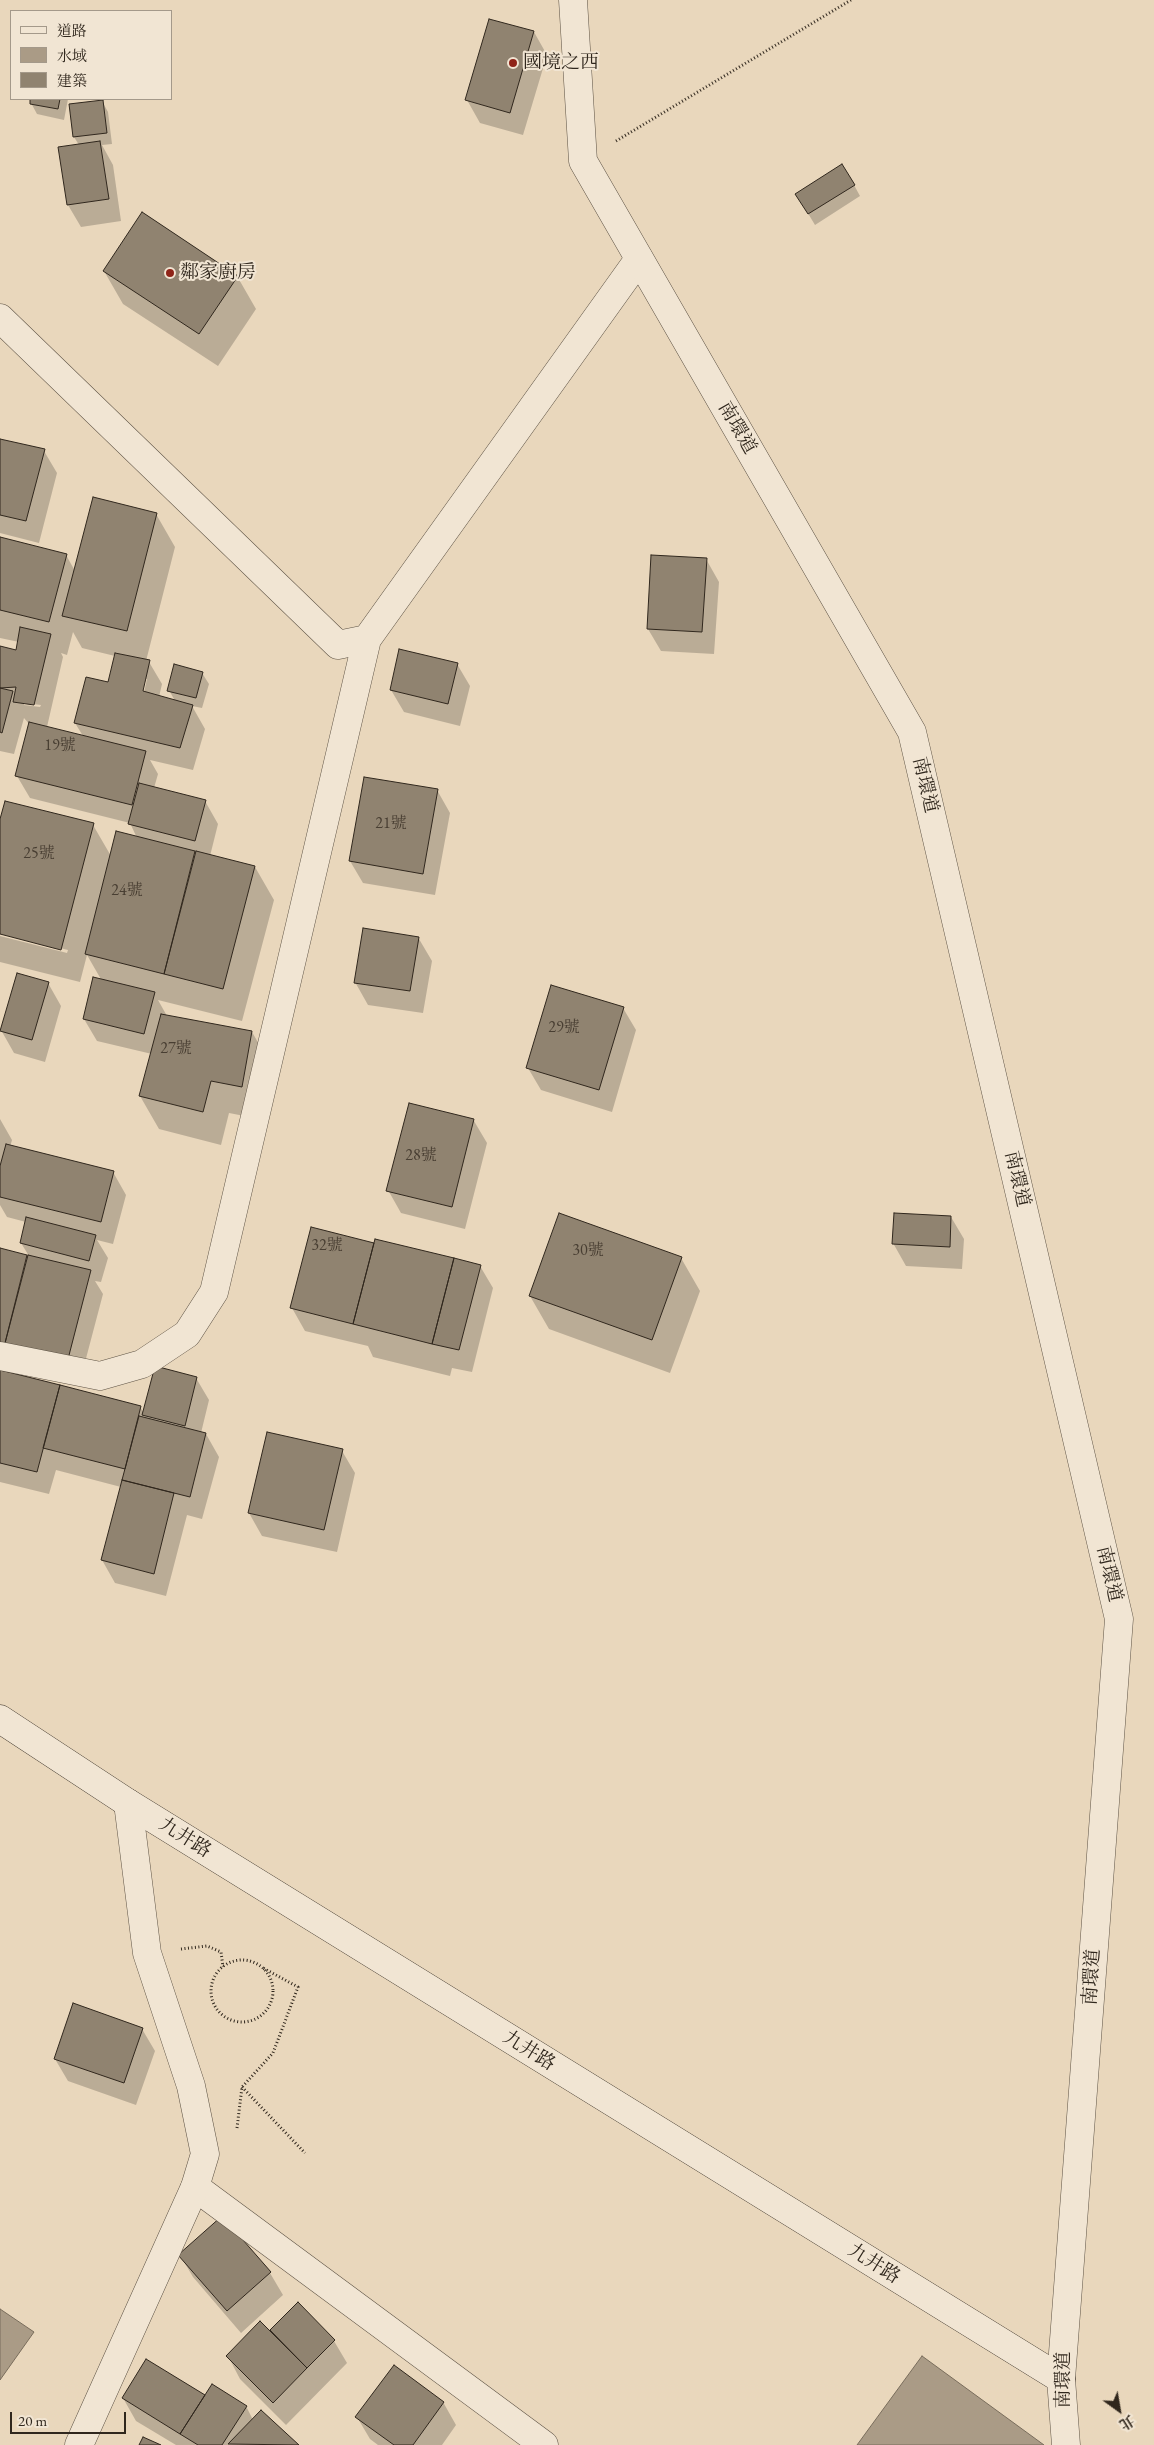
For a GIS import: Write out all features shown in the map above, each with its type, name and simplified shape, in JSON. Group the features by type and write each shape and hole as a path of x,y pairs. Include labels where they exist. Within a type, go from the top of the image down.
{"street":[{"name":"南環道","path":"573,0 583,161 912,732 1119,1619 1061,2379 1066,2445"},
{"path":"0,1356 100,1376 142,1364 187,1334 214,1292 366,640 639,259"},
{"path":"0,318 338,645 366,640"},
{"name":"九井路","path":"0,1719 128,1803 1061,2379"},
{"path":"79,2445 195,2188 205,2154 191,2086 147,1953 128,1803"},
{"path":"195,2188 544,2445"}],"path":[{"path":"583,161 851,0"},
{"path":"147,1953 207,1946 221,1952 223,1967"},
{"path":"205,2154 235,2141 242,2087 273,2053 298,1987 254,1962 243,1960 232,1962 223,1967 216,1973 212,1983 213,2004 228,2019 238,2022 249,2022 259,2017 270,2005 272,1984 263,1968"},
{"path":"242,2087 305,2153"}],"water":[{"path":"0,2309 34,2332 0,2380"},
{"path":"922,2356 1044,2445 857,2445"}],"building":[{"path":"489,19 534,31 510,113 465,100"},
{"path":"30,100 60,100 58,109 30,104"},
{"path":"103,100 107,133 73,137 69,104"},
{"path":"100,141 109,199 67,205 58,147"},
{"path":"842,164 855,185 808,214 795,194"},
{"name":"鄰家廚房","path":"142,212 238,276 199,334 103,271"},
{"path":"0,439 45,449 26,521 0,515"},
{"path":"93,497 157,513 127,631 62,616"},
{"path":"0,537 67,554 49,622 0,610"},
{"path":"651,555 707,558 702,632 647,629"},
{"path":"20,627 51,634 34,705 13,702 16,687 0,688 0,646 16,650"},
{"path":"399,649 458,663 448,704 390,690"},
{"path":"115,653 150,660 143,691 193,705 180,748 74,723 86,677 108,682"},
{"path":"174,664 203,672 196,698 167,691"},
{"path":"0,688 13,691 2,733 0,732"},
{"path":"29,722 146,751 132,805 15,776"},
{"path":"364,777 438,789 423,874 349,861"},
{"path":"139,783 206,800 195,841 128,824"},
{"path":"5,801 94,823 61,950 0,934 0,819"},
{"path":"116,831 195,851 164,974 85,954"},
{"path":"196,851 255,866 223,989 164,974"},
{"path":"363,928 419,937 410,991 354,983"},
{"path":"17,973 49,982 32,1040 0,1031"},
{"path":"93,977 155,992 144,1034 83,1019"},
{"path":"551,985 624,1007 599,1090 526,1068"},
{"path":"161,1014 252,1031 242,1087 211,1081 203,1112 139,1096"},
{"path":"409,1103 474,1119 452,1207 386,1191"},
{"path":"6,1144 114,1171 101,1222 0,1197 0,1166"},
{"path":"559,1213 682,1257 652,1340 529,1296"},
{"path":"894,1213 951,1216 950,1247 892,1244"},
{"path":"26,1217 96,1235 89,1261 20,1243"},
{"path":"311,1227 374,1243 353,1324 290,1308"},
{"path":"375,1239 454,1258 432,1344 353,1324"},
{"path":"0,1248 27,1255 4,1347 0,1346"},
{"path":"28,1255 91,1270 67,1363 4,1347"},
{"path":"454,1258 481,1265 459,1350 432,1344"},
{"path":"155,1366 197,1377 185,1426 142,1415"},
{"path":"0,1370 60,1385 37,1472 0,1463"},
{"path":"60,1385 141,1406 125,1469 43,1448"},
{"path":"139,1416 206,1433 190,1497 122,1480"},
{"path":"267,1432 343,1449 324,1530 248,1513"},
{"path":"122,1480 174,1493 154,1574 101,1560"},
{"path":"73,2003 143,2028 124,2083 54,2059"},
{"path":"222,2216 271,2272 227,2311 178,2255"},
{"path":"298,2302 335,2340 307,2368 270,2330"},
{"path":"260,2321 307,2368 273,2403 226,2356"},
{"path":"146,2359 205,2395 180,2434 122,2398"},
{"path":"394,2365 444,2402 413,2445 394,2445 355,2417"},
{"path":"212,2384 247,2406 222,2445 198,2445 180,2434"},
{"path":"261,2410 299,2445 228,2444"},
{"path":"143,2437 161,2445 139,2445"}],"place":[{"name":"國境之西","path":"513,63"},
{"name":"鄰家廚房","path":"170,273"}]}
